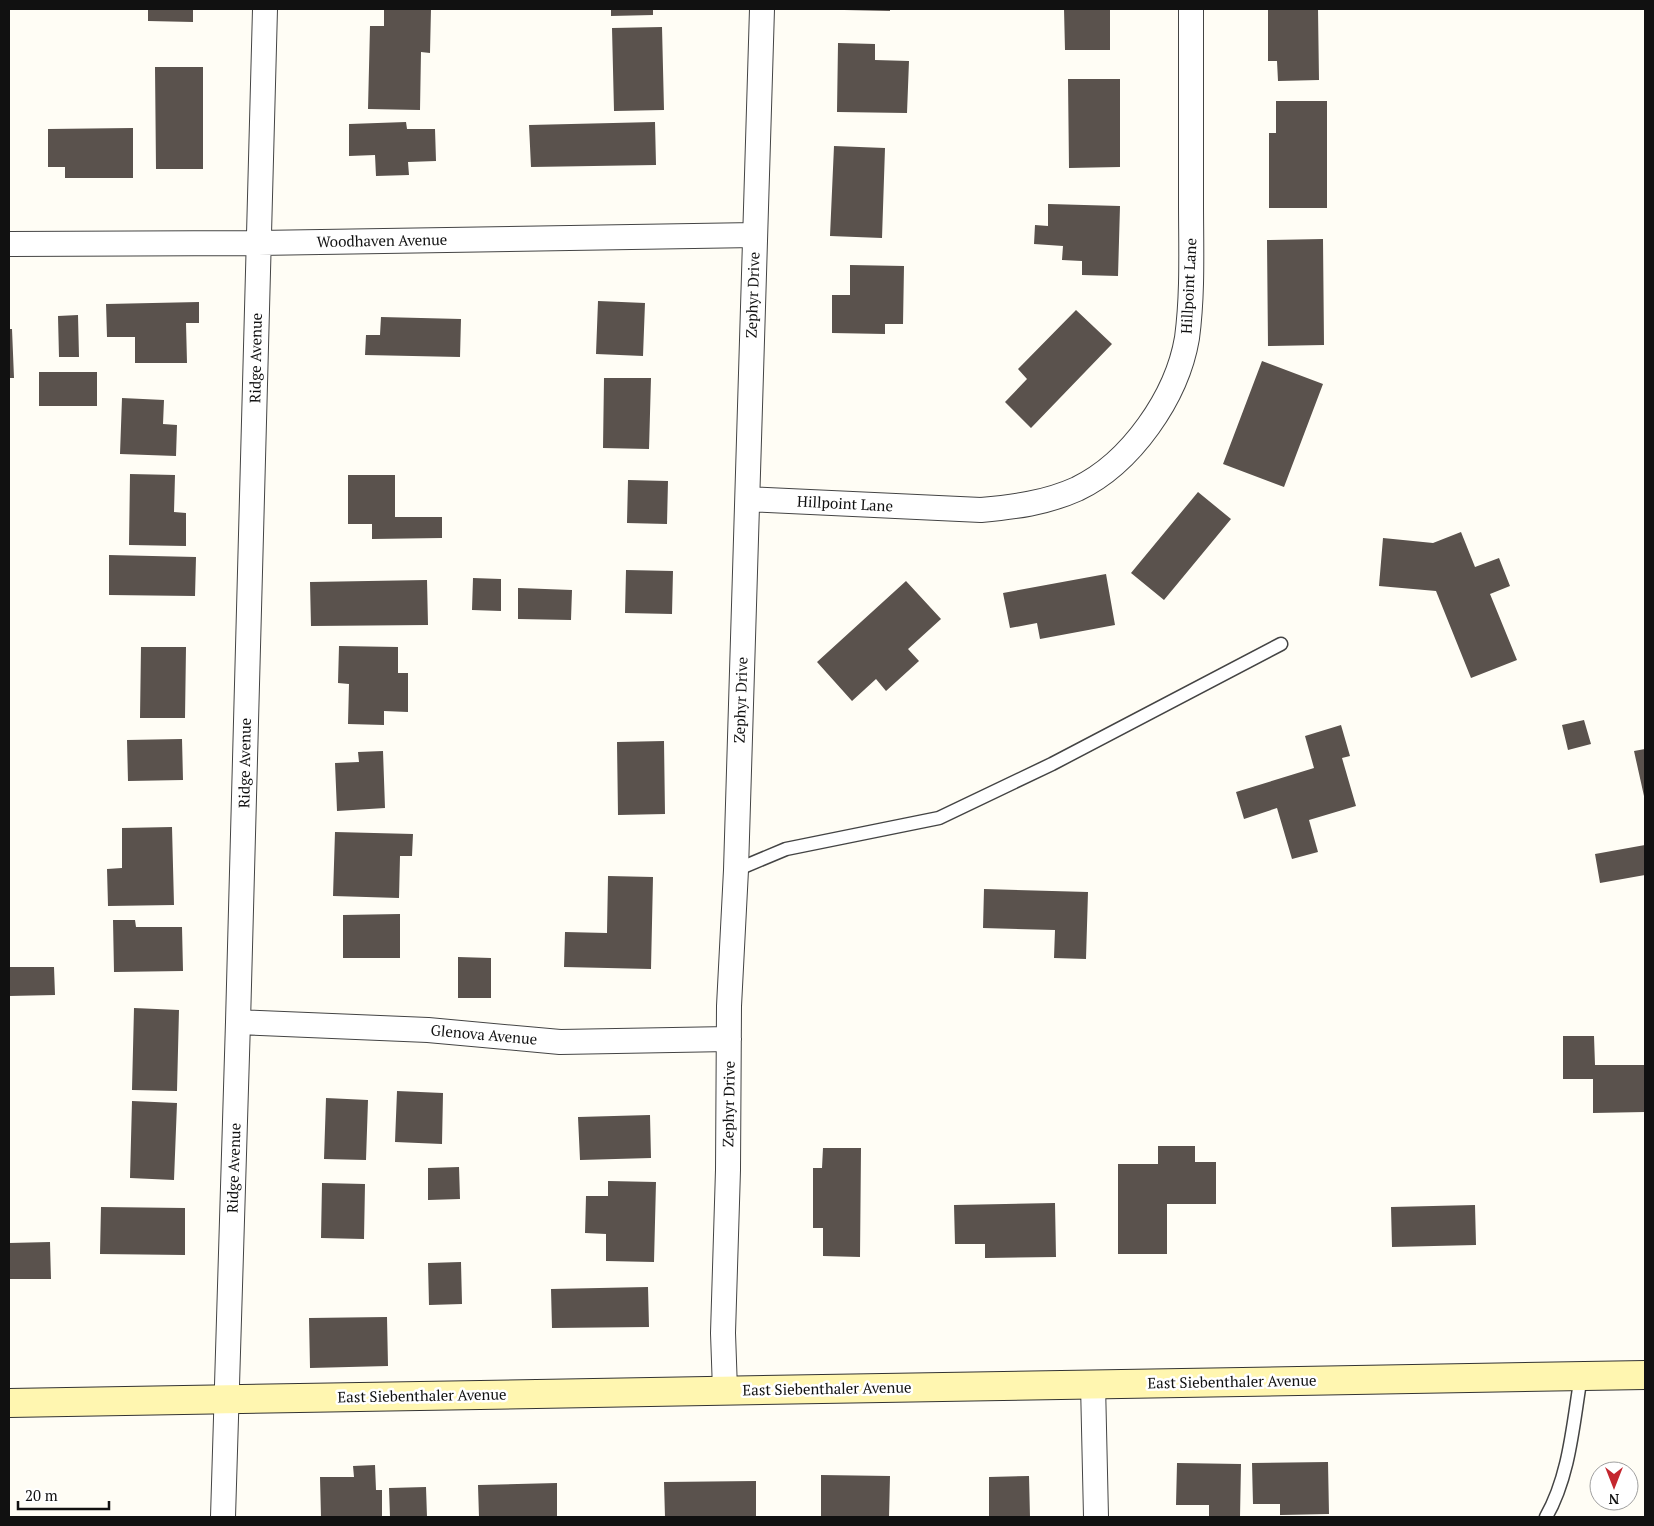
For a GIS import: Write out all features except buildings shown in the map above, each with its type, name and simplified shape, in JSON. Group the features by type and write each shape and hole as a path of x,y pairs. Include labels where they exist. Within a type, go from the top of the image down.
{"main road":[{"name":"East Siebenthaler Avenue","path":"9,1403 1645,1375"}],"street":[{"name":"Ridge Avenue","path":"224,1517 265,9"},
{"name":"Zephyr Drive","path":"725,1390 723,1333 730,997 748,500 762,9"},
{"name":"Hillpoint Lane","path":"748,500 981,510 1017,507 1042,502 1077,489 1101,474 1125,454 1149,426 1168,396 1177,373 1186,339 1192,288 1191,9"},
{"name":"Woodhaven Avenue","path":"9,244 258,243 755,235"},
{"name":"Glenova Avenue","path":"238,1022 428,1030 560,1042 729,1040"},
{"path":"1093,1384 1096,1517"}],"lane":[{"path":"736,870 786,849 939,818 1052,764 1281,644"},
{"path":"1546,1517 1553,1505 1566,1465 1581,1376"}]}
